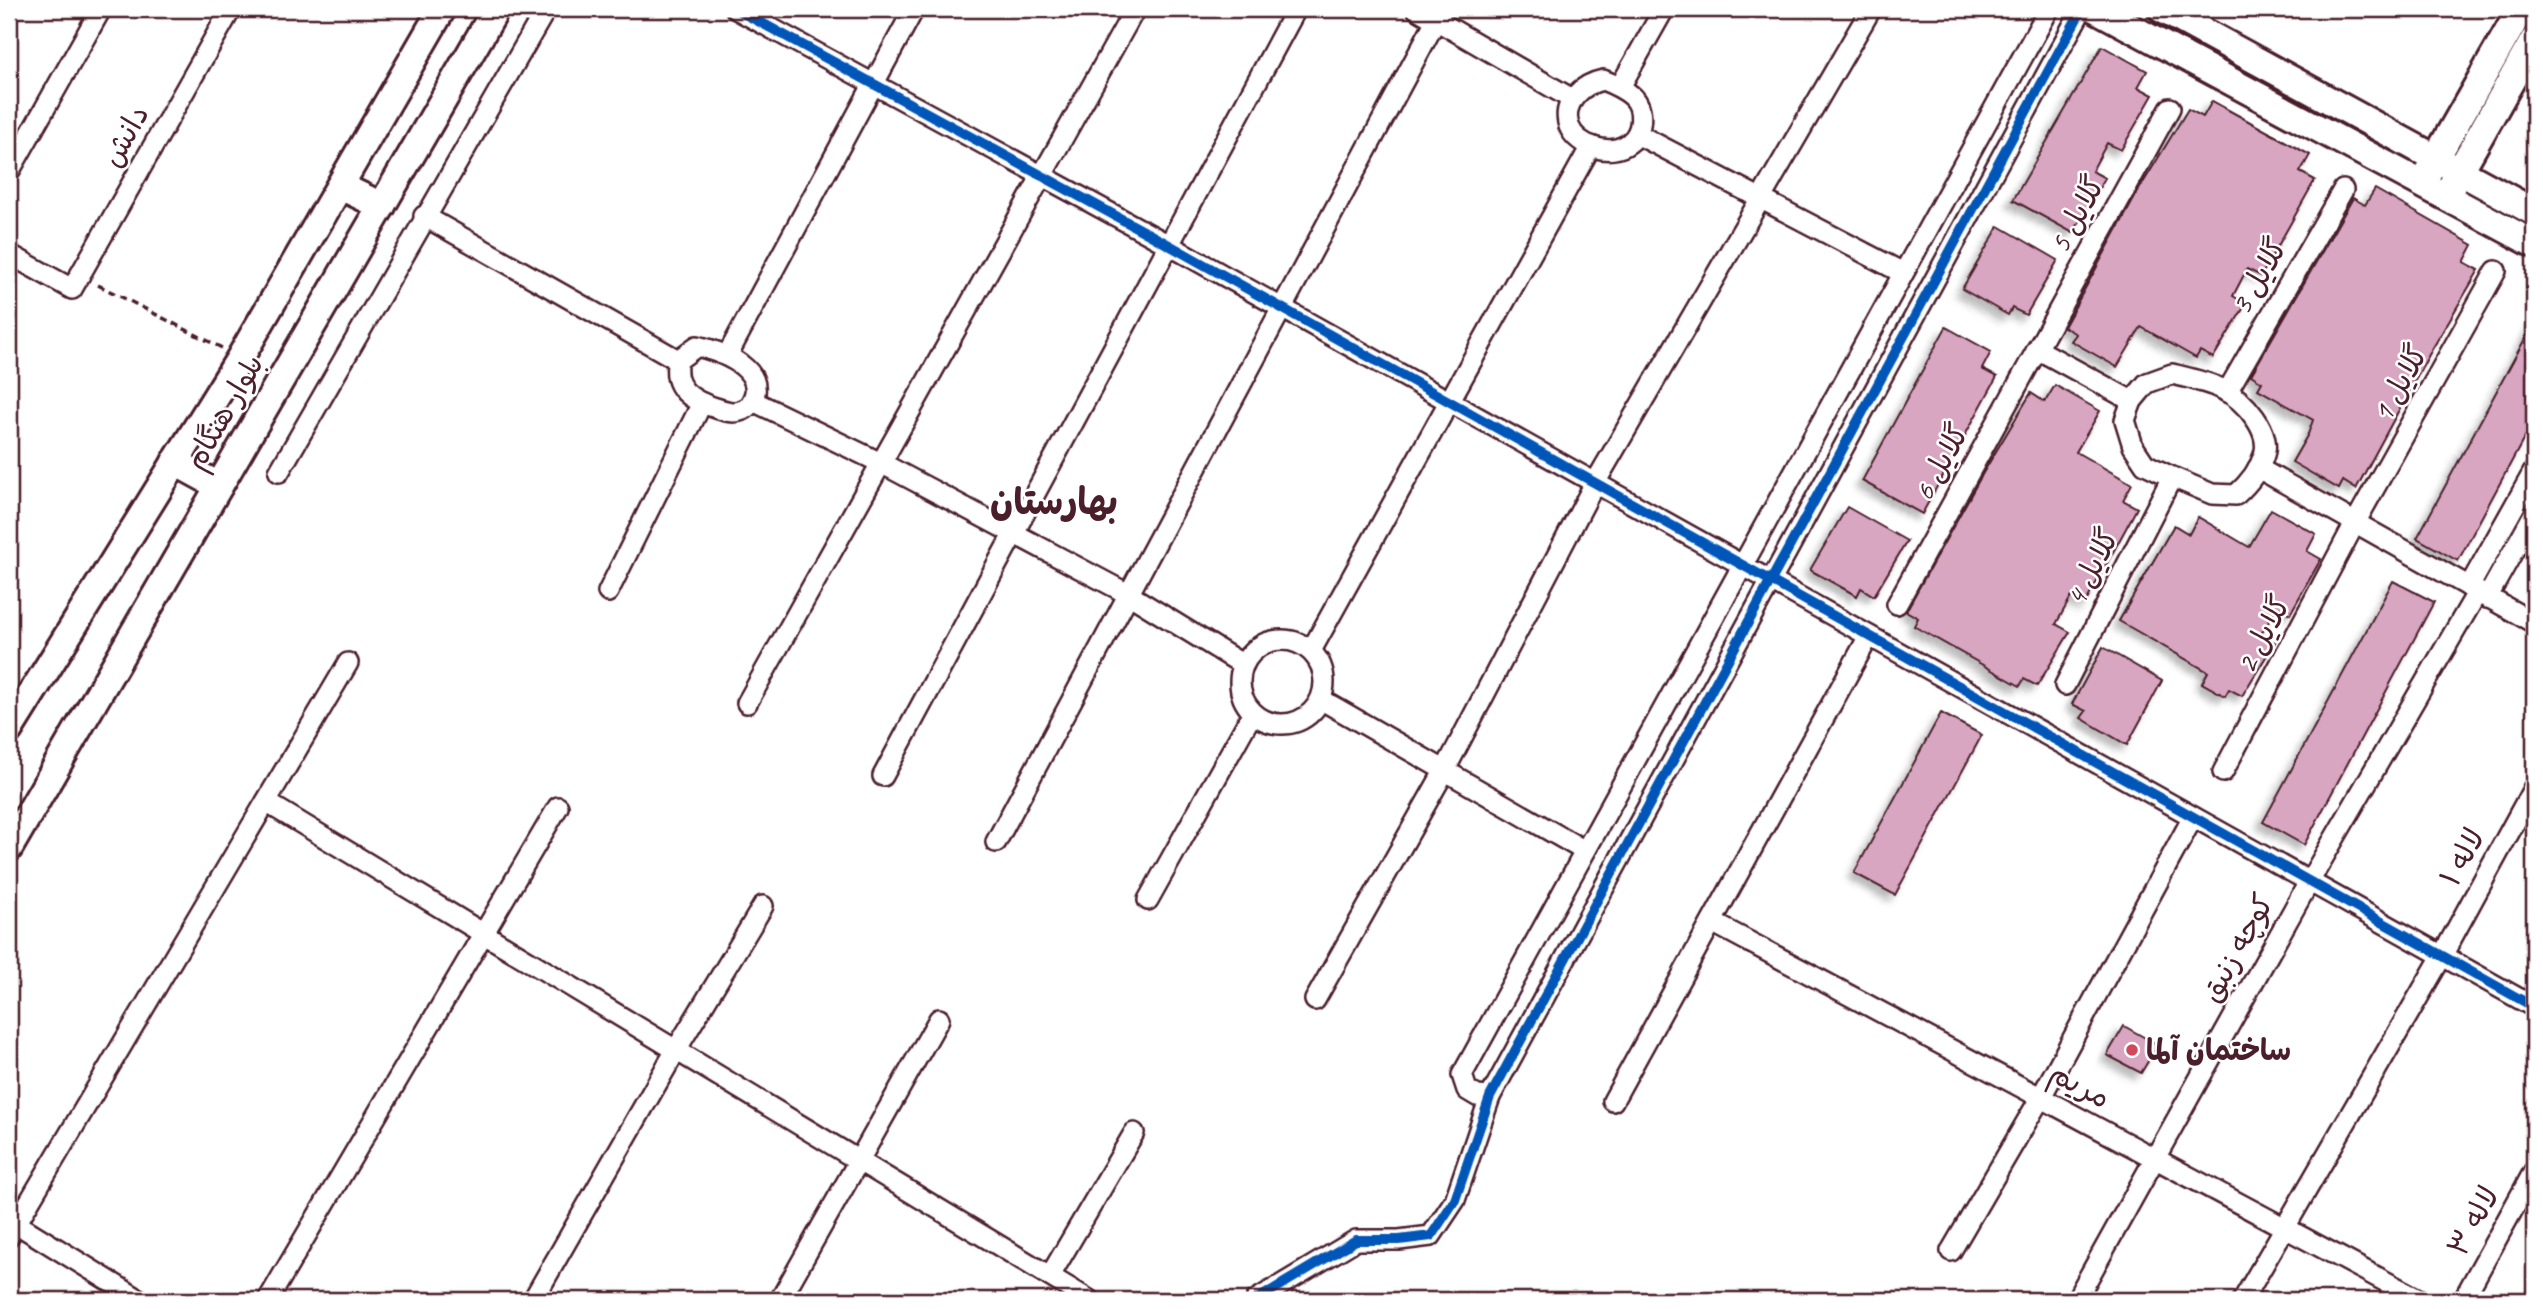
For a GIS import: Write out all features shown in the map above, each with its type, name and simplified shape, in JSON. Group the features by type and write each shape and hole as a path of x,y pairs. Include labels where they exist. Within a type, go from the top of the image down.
{"main road":[{"name":"بلوار هنگام","path":"9,730 240,358 442,9"},
{"name":"بلوار هنگام","path":"9,848 19,806 219,486 496,9"},
{"path":"2096,9 2534,244"},
{"path":"2162,9 2534,212"},
{"path":"2422,183 2521,9"},
{"path":"2446,196 2534,40"},
{"path":"340,186 382,206"},
{"path":"175,462 219,486"}],"street":[{"path":"9,172 101,9"},
{"path":"279,472 546,9"},
{"path":"736,9 1281,307 2534,1007"},
{"path":"727,356 914,9"},
{"path":"747,703 1135,9"},
{"path":"884,776 1296,9"},
{"path":"1417,9 1439,14 1572,99"},
{"path":"1620,87 1664,9"},
{"path":"1315,1000 1445,770 1595,483 1871,9"},
{"path":"1490,1097 1477,1096 1467,1090 1462,1074 2049,9"},
{"path":"1256,1300 1356,1240 1399,1240 1431,1236 1455,1200 1490,1097 2082,9"},
{"name":"دانش","path":"76,283 228,10"},
{"path":"996,842 1439,14"},
{"path":"1603,80 1620,87 1634,97 1640,109 1641,121 1637,134 1628,144 1614,149 1606,151 1591,146 1570,128 1567,114 1572,99 1591,82 1603,80"},
{"name":"گلایل 5","path":"2037,349 2170,108"},
{"path":"1637,134 1903,273"},
{"path":"1312,649 1591,146"},
{"name":"گلایل 3","path":"2227,392 2343,190"},
{"path":"425,216 678,360"},
{"path":"9,254 76,283"},
{"name":"گلایل 1","path":"2355,523 2496,271"},
{"path":"697,346 727,356 751,375 756,387 753,401 744,410 732,412 702,403 686,393 678,383 675,370 678,360 697,346"},
{"path":"2037,349 2132,401"},
{"name":"گلایل 6","path":"1896,604 2037,349"},
{"path":"2172,374 2211,384 2227,392 2255,417 2265,441 2265,454 2258,468 2236,495 2212,494 2145,464 2133,446 2125,420 2132,401 2147,383 2172,374"},
{"path":"753,401 881,463 1128,594 1242,664"},
{"path":"608,592 702,403"},
{"path":"2258,468 2534,623"},
{"path":"2478,593 2534,471"},
{"name":"گلایل 4","path":"2066,685 2172,477"},
{"path":"2478,593 2534,514"},
{"name":"گلایل 2","path":"2223,772 2355,523"},
{"name":"کوچه زنبق","path":"2076,1300 2309,882 2478,593"},
{"path":"1613,1101 1869,636"},
{"path":"1287,638 1312,649 1325,673 1322,699 1304,720 1277,725 1252,714 1239,691 1242,664 1261,644 1287,638"},
{"path":"140,1300 11,1226 348,663"},
{"path":"1322,699 1585,851"},
{"path":"1148,900 1252,714"},
{"name":"لاله ۱","path":"2243,1300 2442,956 2534,787"},
{"path":"266,802 1090,1300"},
{"path":"268,1300 558,807"},
{"path":"1951,1251 2041,1097 2193,817"},
{"path":"533,1300 676,1050 763,906"},
{"name":"مریم","path":"1712,922 2420,1300"},
{"path":"780,1300 939,1019"},
{"path":"1050,1276 1134,1133"},
{"name":"لاله ۳","path":"2463,1300 2534,1171"}],"path":[{"path":"76,283 240,358"}],"building":[{"path":"2102,46 2147,71 2138,87 2153,95 2121,150 2107,143 2092,171 2105,178 2073,233 2013,200"},
{"path":"2212,101 2310,155 2300,172 2315,180 2261,276 2247,269 2233,296 2246,304 2213,358 2200,351 2196,358 2141,327 2117,367 2071,341 2076,334 2064,327 2140,188 2188,109 2203,117"},
{"path":"2375,189 2473,245 2464,262 2479,270 2431,351 2356,489 2343,481 2339,489 2292,462 2313,420 2258,389 2262,382 2251,375 2353,198 2365,205"},
{"path":"1999,226 2058,260 2026,315 2012,308 2008,315 1962,289"},
{"path":"2534,322 2534,420 2458,561 2417,538"},
{"path":"1946,327 1991,352 1982,369 1997,377 1922,514 1862,481"},
{"path":"2055,385 2100,411 2076,452 2132,484 2123,500 2137,508 2085,604 2071,597 2056,624 2070,632 2037,686 2024,679 2020,686 1914,626 1918,618 1906,611 2031,393 2045,402"},
{"path":"1847,507 1907,541 1874,596 1861,588 1857,596 1810,570"},
{"path":"2271,509 2316,534 2307,551 2321,559 2290,614 2277,607 2261,634 2275,642 2242,696 2229,689 2225,696 2202,683 2208,672 2119,621 2174,525 2189,534 2198,517 2249,547"},
{"path":"2393,581 2434,602 2304,845 2263,822"},
{"path":"2103,647 2162,681 2127,745 2081,718 2086,711 2072,704"},
{"path":"1941,713 1982,735 1895,895 1854,873"},
{"name":"ساختمان آلما","path":"2124,1026 2158,1045 2141,1073 2107,1055"}],"cycle path":[{"path":"736,9 1169,245 2534,1007"},
{"path":"1256,1300 1356,1240 1399,1240 1431,1236 1455,1200 1490,1097 2082,9"}],"place":[{"name":"ساختمان آلما","path":"2132,1050"}],"district":[{"name":"بهارستان","path":"1054,501"}]}
